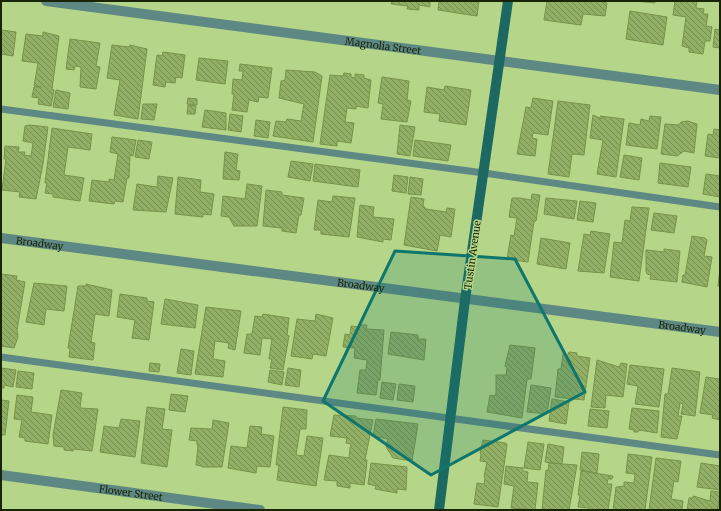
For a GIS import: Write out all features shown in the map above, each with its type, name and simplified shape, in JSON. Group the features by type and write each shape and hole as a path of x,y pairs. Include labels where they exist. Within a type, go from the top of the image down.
{"street":[{"name":"Magnolia Street","path":"46,1 720,90"},
{"name":"Tustin Avenue","path":"438,510 508,1"},
{"name":"Broadway","path":"1,238 720,332"},
{"name":"Flower Street","path":"1,475 260,510"}],"lane":[{"path":"1,110 484,173 720,207"},
{"path":"1,357 720,455"}],"highlighted area":[{"path":"395,251 515,259 585,392 431,475 323,401"}],"building":[{"path":"392,1 430,1 430,7 419,5 419,10 407,9 408,6 391,4"},
{"path":"439,1 479,1 477,16 438,10"},
{"path":"547,1 600,1 607,3 605,16 583,14 581,25 544,20"},
{"path":"635,1 655,1 655,3"},
{"path":"675,1 697,1 696,8 704,9 703,14 708,14 706,26 712,27 710,41 705,41 703,54 689,52 689,48 682,46 686,17 673,15"},
{"path":"630,11 667,17 663,45 626,39"},
{"path":"715,29 720,30 720,48 713,47"},
{"path":"1,30 16,32 13,56 1,54"},
{"path":"43,32 59,36 51,106 38,104 39,98 32,97 34,87 41,87 34,86 38,63 22,61 26,34 43,36"},
{"path":"70,39 100,43 96,66 100,67 96,89 80,87 81,67 75,66 74,70 66,69"},
{"path":"112,45 129,47 130,45 147,49 138,119 114,115 120,80 107,78"},
{"path":"163,52 185,55 182,78 176,77 175,83 166,82 165,87 153,85 157,55 162,56"},
{"path":"199,58 228,61 225,84 196,80"},
{"path":"240,64 272,68 268,98 259,97 258,102 249,100 247,112 232,110 234,94 232,94 233,79 242,80 243,71 239,71"},
{"path":"286,70 315,72 322,76 313,142 273,136 276,121 286,122 287,119 301,121 304,104 279,98 281,81 285,80"},
{"path":"344,73 351,74 351,77 355,78 355,74 364,75 364,78 371,80 368,108 356,106 356,109 347,108 345,122 354,123 351,143 337,141 337,146 320,144 330,75 343,76"},
{"path":"382,77 409,81 407,100 411,101 407,122 381,119 383,104 378,103"},
{"path":"445,86 471,90 466,125 439,121 440,114 424,112 427,87 444,90"},
{"path":"56,90 70,93 68,109 53,107"},
{"path":"188,98 197,99 197,105 187,104"},
{"path":"533,98 553,101 548,135 533,133 532,138 537,139 535,156 517,154 526,107 531,108"},
{"path":"558,101 590,105 584,155 572,154 569,177 548,174"},
{"path":"143,104 157,104 154,120 141,119"},
{"path":"188,105 196,106 195,114 187,114"},
{"path":"205,110 226,113 226,130 202,127"},
{"path":"230,114 243,116 241,132 228,130"},
{"path":"593,115 602,119 600,116 624,119 616,177 597,174 603,140 590,138"},
{"path":"650,116 661,117 657,149 626,145 629,123 640,125 641,119 649,121"},
{"path":"256,120 270,122 268,138 254,136"},
{"path":"688,121 697,124 694,153 684,151 677,156 661,154 665,124 679,125 681,122"},
{"path":"400,125 415,127 410,156 397,154"},
{"path":"25,126 48,127 36,199 19,197 20,192 2,190 6,159 4,159 5,146 19,147 18,152 25,152 24,155 31,156 33,143 23,141"},
{"path":"52,128 92,134 90,150 68,147 64,175 84,178 80,201 53,197 53,194 45,193"},
{"path":"714,129 720,130 720,158 705,156 708,134 713,135"},
{"path":"112,137 136,140 133,156 130,155 129,178 127,178 123,202 115,201 114,204 89,201 92,180 109,182 109,179 114,180 118,154 110,152"},
{"path":"138,140 152,142 149,159 135,157"},
{"path":"415,140 451,145 448,161 413,156"},
{"path":"225,152 238,154 236,170 240,171 239,180 223,179"},
{"path":"624,155 642,158 639,180 620,177"},
{"path":"291,161 313,164 310,181 288,177"},
{"path":"660,163 691,167 688,187 658,183"},
{"path":"315,164 360,170 358,187 313,181"},
{"path":"706,174 720,176 720,197 703,194"},
{"path":"394,175 408,177 406,193 392,191"},
{"path":"158,176 173,178 166,212 133,210 137,184 157,187"},
{"path":"178,177 201,180 200,192 214,194 211,215 203,214 203,217 175,214"},
{"path":"410,177 423,179 421,195 408,194"},
{"path":"247,184 262,186 257,226 234,226 229,217 221,216 223,196 245,199"},
{"path":"266,190 282,192 282,195 304,198 296,233 282,231 282,228 263,226"},
{"path":"532,194 540,195 536,221 534,221 528,262 507,259 511,235 514,236 517,218 509,217 512,198 531,200"},
{"path":"333,196 355,198 349,237 321,234 321,230 314,230 318,200 332,202"},
{"path":"411,197 424,199 423,205 426,209 446,212 447,208 455,209 451,237 440,235 437,251 404,245"},
{"path":"546,198 577,201 574,219 544,214"},
{"path":"580,201 596,203 593,222 577,220"},
{"path":"360,205 374,207 373,217 394,219 391,240 383,239 383,242 357,237"},
{"path":"632,207 649,208 639,281 610,277 614,242 622,243 625,220 630,221"},
{"path":"654,213 677,216 674,233 651,230"},
{"path":"591,231 610,234 604,273 578,271 584,234 590,235"},
{"path":"692,236 705,238 707,240 704,256 712,257 707,287 682,282 683,275 685,275"},
{"path":"541,238 570,243 566,269 537,264"},
{"path":"664,249 680,251 677,282 650,279 651,275 647,274 646,250 664,252"},
{"path":"720,268 720,287 718,286"},
{"path":"1,274 17,276 16,280 25,282 17,330 18,337 14,348 1,346"},
{"path":"34,283 67,286 64,311 46,309 44,325 26,322"},
{"path":"86,284 112,290 109,316 95,314 91,342 95,343 93,360 69,357 70,349 68,348 78,286 86,286"},
{"path":"120,294 147,298 147,301 154,302 149,340 132,338 135,320 117,317"},
{"path":"165,299 198,305 195,328 161,324"},
{"path":"206,307 241,311 235,350 228,348 229,343 215,341 213,359 225,361 223,377 195,374"},
{"path":"263,314 289,318 287,335 289,336 283,370 270,368 272,359 269,359 272,339 262,338 260,355 244,353 247,334 252,334 255,316 262,317"},
{"path":"316,314 333,318 326,356 313,354 312,359 291,356 297,319 315,321"},
{"path":"359,325 367,325 366,329 384,330 380,380 378,380 376,395 357,393 360,370 366,370 367,360 354,358 355,348 343,347 345,334 350,335 351,326 359,327"},
{"path":"391,332 418,335 418,339 426,339 424,360 388,354"},
{"path":"510,345 535,348 531,379 527,379 522,418 487,412 490,395 494,396 496,394 496,375 506,375 507,368 505,366"},
{"path":"181,349 194,351 191,375 177,373"},
{"path":"569,352 577,353 577,356 590,358 584,400 555,397 558,369 561,369 563,354 568,355"},
{"path":"597,360 619,367 621,363 627,364 623,397 606,395 605,408 591,407"},
{"path":"150,363 160,364 159,372 149,371"},
{"path":"630,365 664,369 659,407 635,404 638,386 627,384"},
{"path":"1,368 16,370 13,387 4,385 4,388 1,388"},
{"path":"288,368 301,370 299,387 285,385"},
{"path":"672,368 700,372 695,416 681,414 683,404 680,403 678,416 682,416 677,439 661,437 665,394 668,394"},
{"path":"270,370 284,372 282,385 268,382"},
{"path":"18,371 34,373 32,389 16,387"},
{"path":"706,377 720,379 720,420 712,418 713,415 700,413"},
{"path":"382,382 396,384 393,400 380,398"},
{"path":"399,384 415,386 413,402 397,400"},
{"path":"531,385 551,388 547,414 527,412"},
{"path":"61,390 82,393 80,408 98,409 92,451 74,449 73,451 64,450 64,447 54,446 53,435"},
{"path":"171,394 188,396 185,412 169,410"},
{"path":"17,395 33,397 31,412 52,415 48,444 25,441 25,438 19,437 22,420 14,419"},
{"path":"552,399 569,402 566,424 549,421"},
{"path":"1,400 9,401 5,435 1,435"},
{"path":"147,407 165,409 162,429 172,430 167,467 141,463"},
{"path":"283,407 307,410 306,429 300,429 296,455 304,456 307,436 323,438 316,486 277,480 279,465 276,465"},
{"path":"632,408 659,411 657,433 639,430 638,432 634,432 634,430 629,429"},
{"path":"590,409 609,411 607,428 588,426"},
{"path":"334,415 356,416 356,418 373,420 365,460 367,460 364,485 350,483 350,488 337,486 337,481 324,480 329,455 349,458 351,444 346,443 347,438 330,436"},
{"path":"121,419 140,421 135,457 100,452 104,426 119,428"},
{"path":"376,419 418,424 412,461 393,458 386,447 388,439 373,436"},
{"path":"213,420 229,423 222,467 202,467 196,465 198,446 197,441 189,440 191,428 212,429"},
{"path":"250,426 262,427 261,434 274,436 270,467 257,466 256,473 228,468 231,446 247,448"},
{"path":"483,440 506,443 507,445 498,507 474,504 477,483 484,484 485,478 487,462 480,461"},
{"path":"528,442 544,444 540,470 524,468"},
{"path":"548,444 564,447 562,464 545,462"},
{"path":"582,452 599,454 597,473 580,470"},
{"path":"628,454 652,457 645,510 613,510 616,487 624,486 624,482 634,483 635,474 626,473"},
{"path":"656,458 681,461 678,482 674,481 671,499 683,501 682,510 649,510"},
{"path":"371,463 407,467 406,490 397,489 397,493 375,489 376,486 368,484"},
{"path":"549,463 577,465 569,510 542,510 546,470 548,471"},
{"path":"701,463 720,466 720,490 697,487"},
{"path":"506,466 523,468 523,471 528,472 527,482 538,483 535,510 511,508 514,486 504,484"},
{"path":"581,471 613,476 612,479 608,479 607,484 612,484 608,510 588,510 589,508 578,507"},
{"path":"711,491 720,492 718,509 687,510 689,498 693,498 693,496 710,501"}]}
